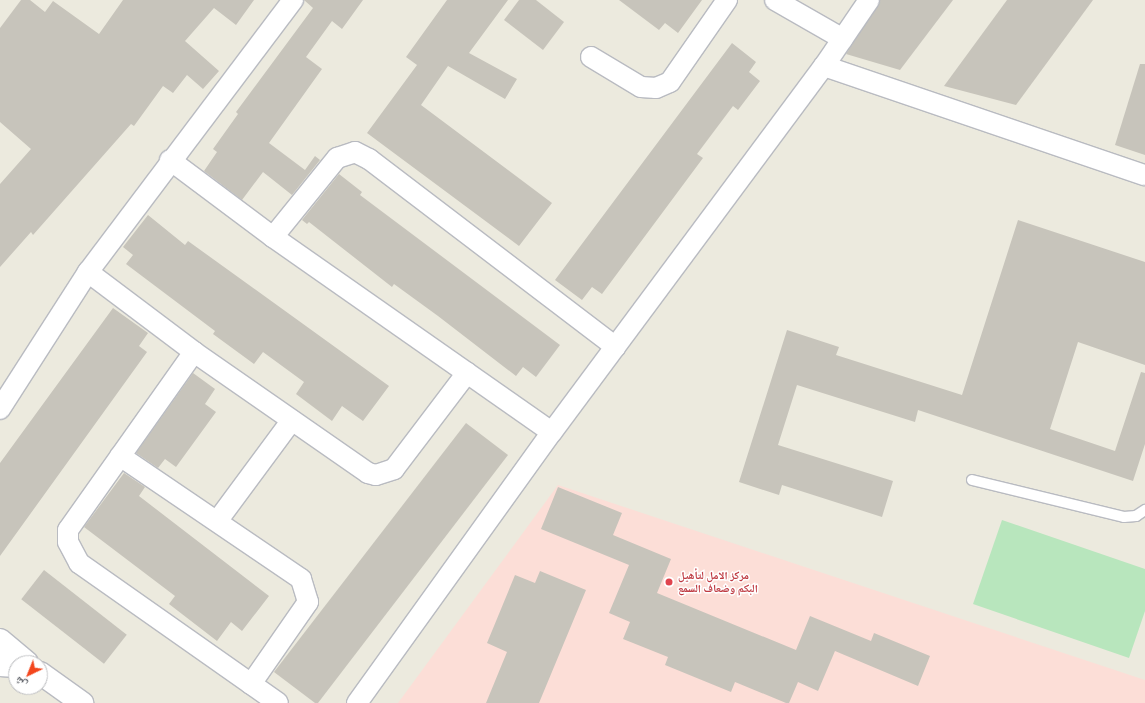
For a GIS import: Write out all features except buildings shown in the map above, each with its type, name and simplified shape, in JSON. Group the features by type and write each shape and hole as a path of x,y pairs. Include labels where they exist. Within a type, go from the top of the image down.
{"street":[{"path":"0,409 88,272 170,160 292,0"},
{"path":"591,57 641,87 656,88 670,82 727,0"},
{"path":"775,0 843,39"},
{"path":"357,703 552,432 824,66 869,0"},
{"path":"824,66 1145,175"},
{"path":"273,237 337,158 355,152 369,159 616,347"},
{"path":"170,160 273,237 552,432"},
{"path":"88,272 194,352 368,473 376,475 386,473 400,461 467,372"},
{"path":"194,352 68,530 68,542 72,553 79,563 278,703"},
{"path":"218,520 292,420"},
{"path":"120,456 218,520 301,579 308,602 251,684"},
{"path":"0,640 18,655"},
{"path":"48,679 82,703"}],"lane":[{"path":"972,480 1124,517 1136,516 1145,510"}],"shaded area":[{"name":"مركز الامل لتأهيل البكم وضعاف السمع","path":"558,485 1145,680 1145,703 398,703"}],"green space":[{"path":"1002,520 1145,569 1145,611 1129,658 973,604"}],"place":[{"name":"مركز الامل لتأهيل البكم وضعاف السمع","path":"669,582"}]}
